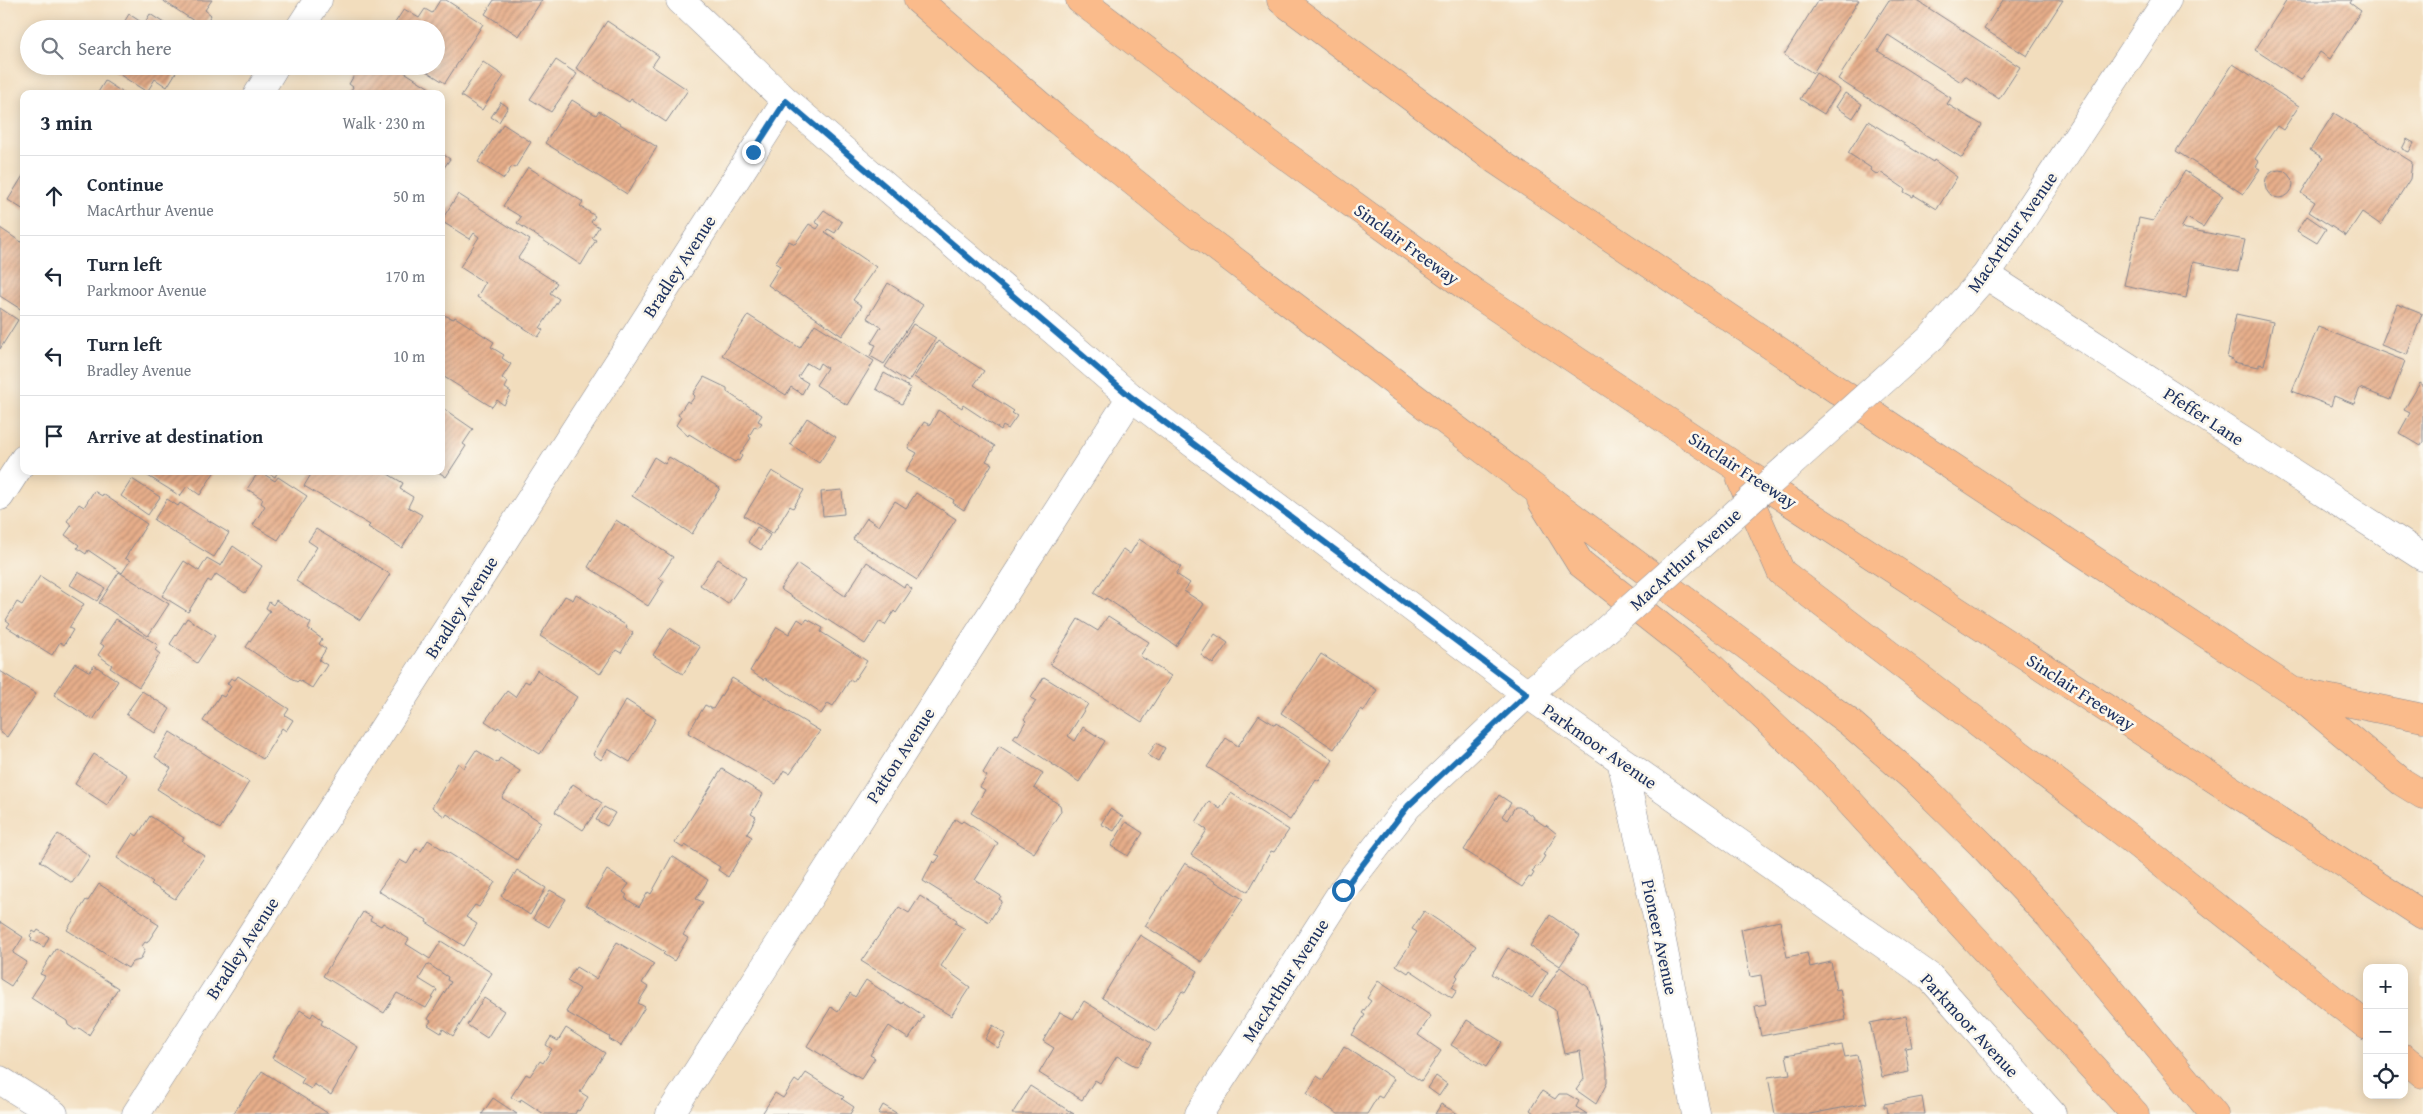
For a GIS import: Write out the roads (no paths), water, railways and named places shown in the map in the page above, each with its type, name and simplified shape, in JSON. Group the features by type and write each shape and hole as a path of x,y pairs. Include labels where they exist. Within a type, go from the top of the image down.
{"highway":[{"path":"918,0 1058,121 1182,221 1534,488 1849,722 1918,783 1982,845 2048,915 2214,1114"},
{"name":"Sinclair Freeway","path":"1080,0 1275,148 1475,293 1735,466 2423,916"},
{"path":"1281,0 1513,172 1892,427 2294,692 2402,782 2423,795"},
{"path":"1735,466 1782,572 2127,836 2363,1023"},
{"path":"1534,488 1580,563 1706,662 1825,775 2135,1114"},
{"path":"2294,692 2423,718"},
{"path":"2408,1061 2423,1074"}],"street":[{"path":"305,20 318,0"},
{"name":"Parkmoor Avenue","path":"680,0 786,101 1131,397 1527,694 1930,977 2052,1114"},
{"name":"MacArthur Avenue","path":"1199,1114 1343,890 1402,814 1527,694 1596,640 1932,337 1986,276 2167,0"},
{"path":"260,90 270,75"},
{"name":"Bradley Avenue","path":"136,1114 786,101"},
{"name":"Pfeffer Lane","path":"1986,276 2423,557"},
{"name":"Patton Avenue","path":"670,1114 1131,397"},
{"path":"0,496 20,465"},
{"name":"Pioneer Avenue","path":"1621,760 1658,921 1696,1114"},
{"path":"0,1080 54,1114"}]}
